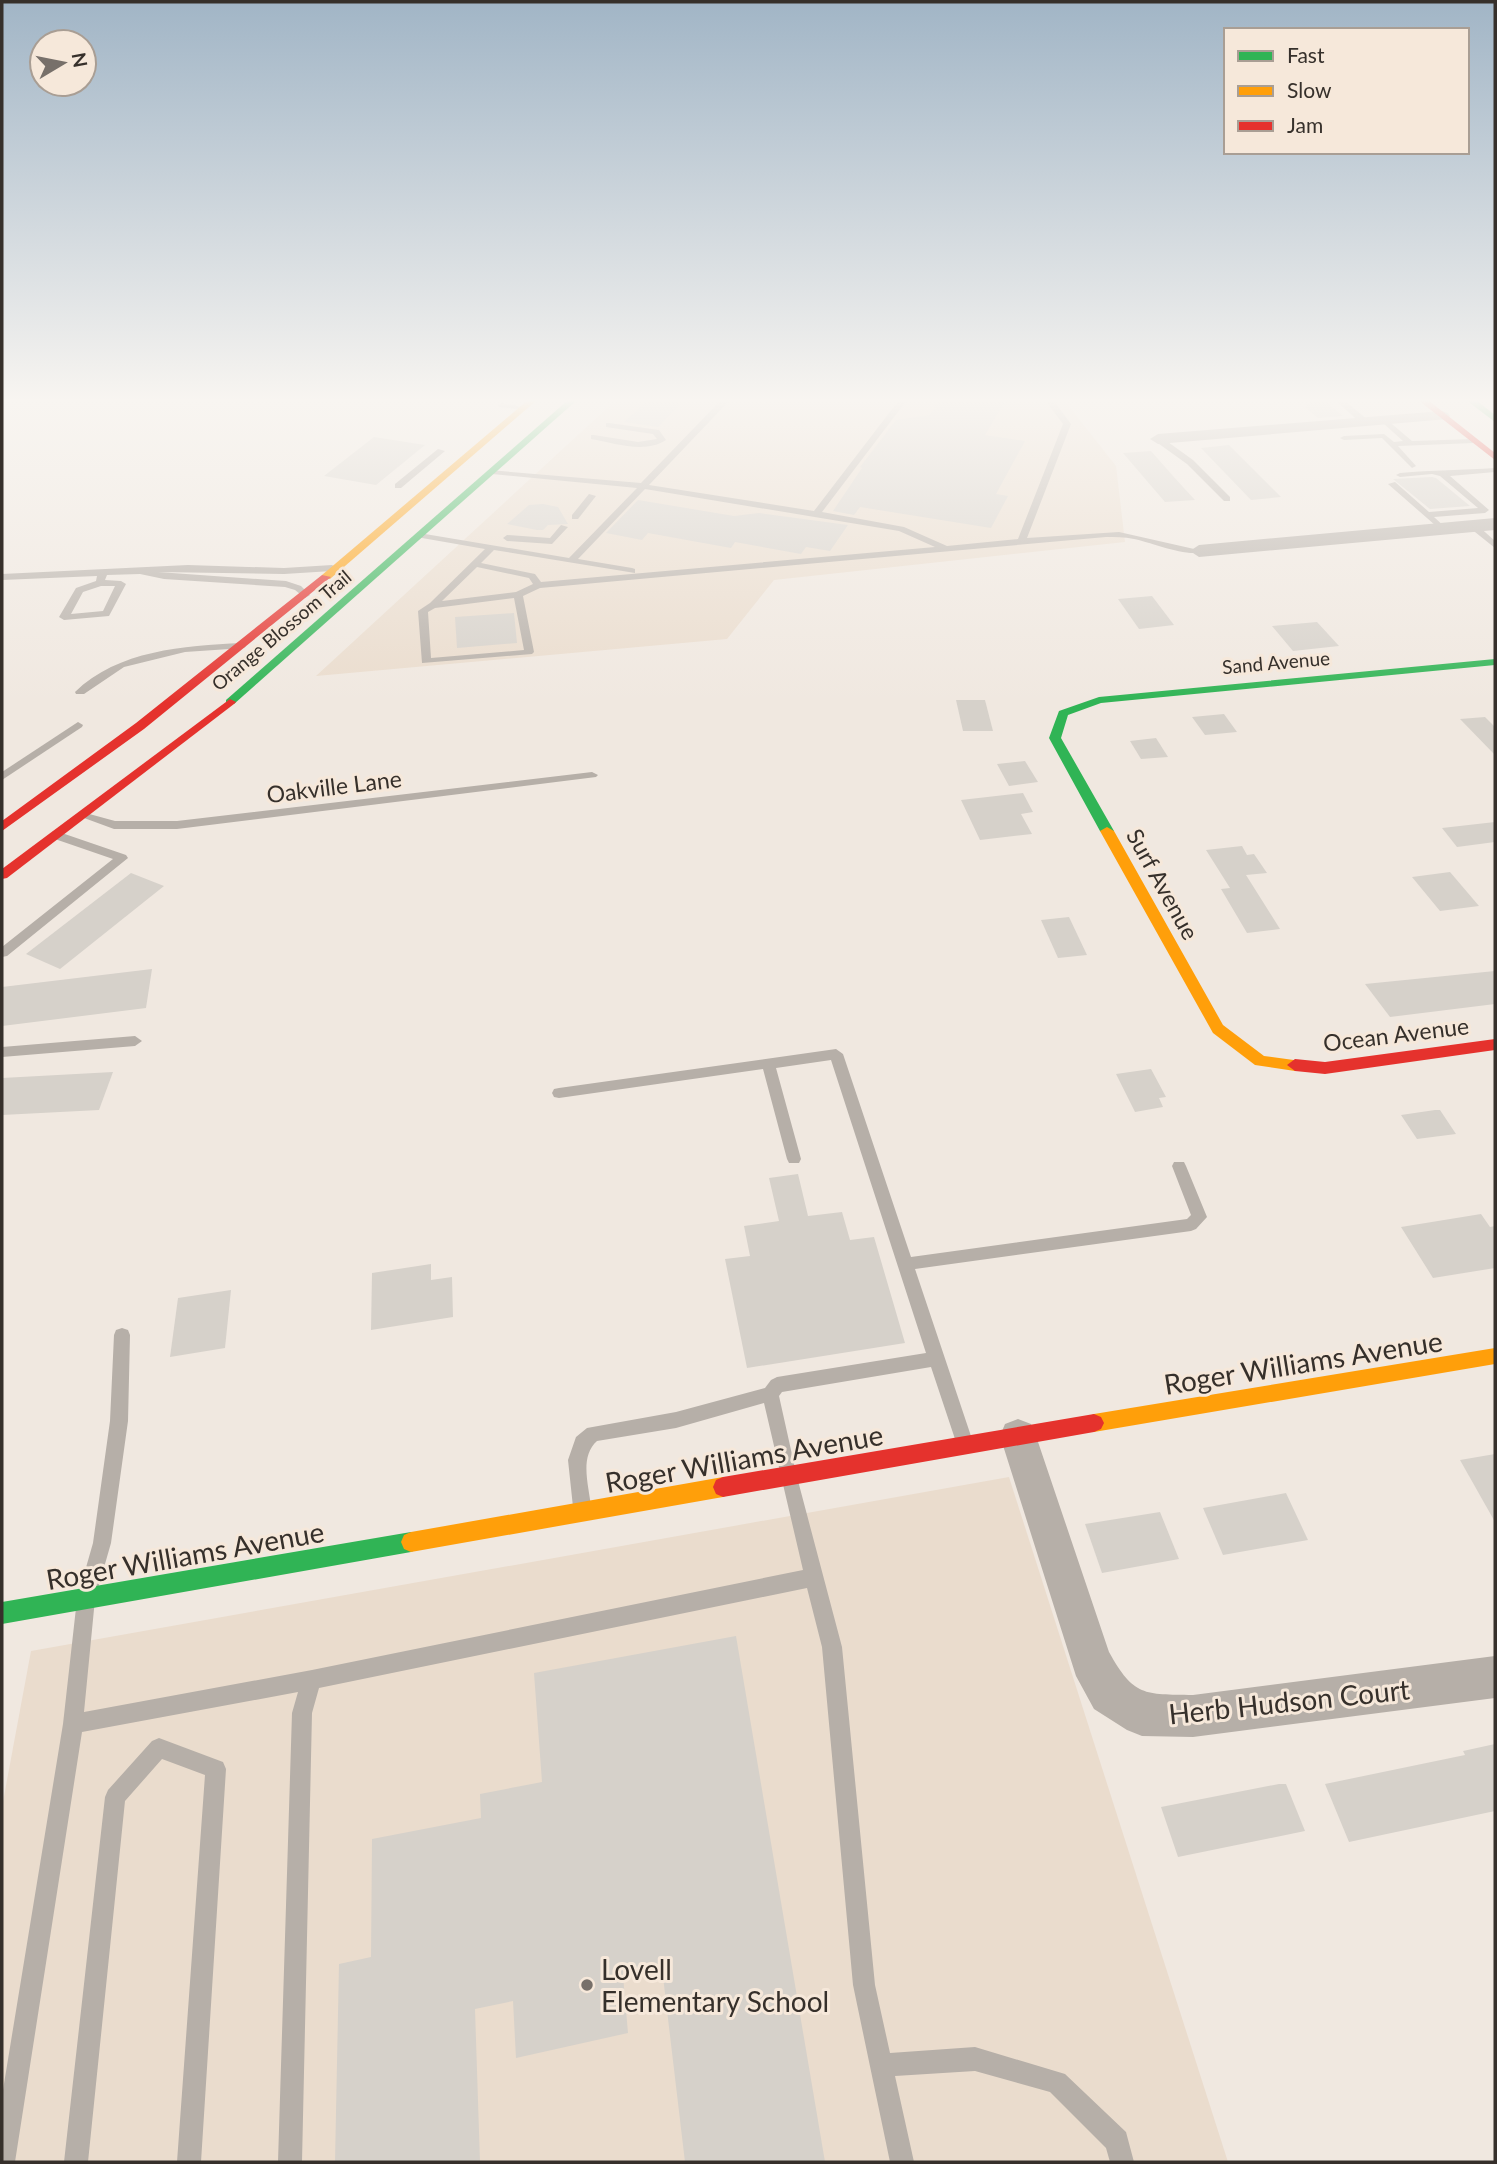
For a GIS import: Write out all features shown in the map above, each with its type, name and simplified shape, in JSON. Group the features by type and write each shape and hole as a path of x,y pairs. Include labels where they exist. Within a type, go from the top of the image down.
{"main road":[{"name":"Orange Blossom Trail","path":"8,819 242,646 337,568 405,501"},
{"name":"Orange Blossom Trail","path":"2,875 230,701 460,501"},
{"path":"320,582 361,589"},
{"name":"Sand Avenue","path":"1063,713 1099,700 1494,663"},
{"name":"Surf Avenue","path":"1063,713 1055,738 1218,1030 1259,1061"},
{"path":"8,819 56,835"},
{"name":"Ocean Avenue","path":"1259,1061 1325,1068 1495,1044"},
{"name":"Roger Williams Avenue","path":"2,1613 1495,1356"}],"street":[{"path":"1199,551 1495,524"},
{"name":"Herb Hudson Court","path":"1018,1436 1091,1661 1109,1694 1142,1715 1193,1716 1495,1677"}],"lane":[{"path":"575,517 588,501"},
{"path":"571,561 627,501"},
{"path":"735,501 901,529 945,547"},
{"path":"817,514 827,501"},
{"path":"1022,541 1037,501"},
{"path":"1411,501 1443,529"},
{"path":"1427,515 1485,510 1474,501"},
{"path":"1473,526 1495,545"},
{"path":"507,538 552,541 564,527"},
{"path":"433,605 518,595 538,584 1022,541 1124,534 1199,551"},
{"path":"422,535 652,575"},
{"path":"492,547 433,605 422,611 426,661 529,652 518,595"},
{"path":"474,564 532,576 538,584"},
{"path":"2,577 101,578 176,568 289,572 337,568"},
{"path":"140,571 164,576 286,584 298,588 305,595"},
{"path":"101,578 121,584 106,614 64,617 79,590 101,578"},
{"path":"80,692 120,665 185,649 242,646"},
{"path":"2,777 78,725"},
{"name":"Oakville Lane","path":"82,815 114,825 177,825 592,775"},
{"path":"2,953 122,858 56,835"},
{"path":"2,1052 135,1041"},
{"path":"559,1093 836,1054 965,1446"},
{"path":"768,1064 794,1159"},
{"path":"904,1264 1191,1225 1199,1217 1179,1166"},
{"path":"3,2162 73,1724 86,1599 102,1543 119,1421 122,1335"},
{"path":"582,1513 577,1460 582,1443 593,1434 676,1420 770,1394 777,1384 936,1359"},
{"path":"770,1394 788,1477 832,1647 864,1985 902,2162"},
{"path":"73,1724 312,1681 814,1577"},
{"path":"290,2162 302,1713 312,1681"},
{"path":"76,2162 115,1797 159,1748 216,1769 189,2162"},
{"path":"881,2065 975,2059 1057,2082 1117,2141 1122,2162"}],"shaded area":[{"path":"506,501 1120,501 1125,542 774,580 727,639 316,676"},
{"name":"Lovell Elementary School","path":"1009,1477 1228,2162 2,2162 2,1807 31,1651"}],"building":[{"path":"637,501 734,516 759,513 848,525 830,551 806,547 801,554 735,542 731,548 648,533 642,540 606,533"},
{"path":"840,501 1005,501 991,528 860,507 854,515 833,511"},
{"path":"1420,501 1464,501 1470,506 1430,509"},
{"path":"529,505 558,507 568,524 548,525 543,530 537,530 507,524"},
{"path":"1152,596 1174,625 1139,629 1118,599"},
{"path":"514,613 517,643 457,648 455,617"},
{"path":"1317,622 1339,646 1293,651 1272,626"},
{"path":"956,700 985,700 993,731 963,731"},
{"path":"1224,714 1237,732 1205,735 1192,717"},
{"path":"1485,717 1495,727 1495,755 1460,719"},
{"path":"1156,738 1168,757 1141,759 1130,741"},
{"path":"1025,761 1038,782 1009,786 997,764"},
{"path":"1023,793 1033,812 1021,814 1032,834 980,840 961,800"},
{"path":"1495,822 1495,842 1457,847 1442,828"},
{"path":"1242,846 1247,855 1254,854 1267,873 1246,875 1280,929 1247,933 1221,889 1230,888 1206,850"},
{"path":"1450,872 1479,906 1440,911 1412,877"},
{"path":"131,873 164,886 60,969 26,954"},
{"path":"1069,917 1087,955 1058,958 1041,920"},
{"path":"152,969 146,1008 2,1026 2,987"},
{"path":"1495,971 1495,1004 1390,1017 1365,984"},
{"path":"1151,1069 1166,1097 1159,1098 1163,1107 1135,1112 1116,1074"},
{"path":"113,1072 99,1110 2,1115 2,1078"},
{"path":"1440,1110 1456,1134 1417,1139 1401,1115"},
{"path":"798,1174 808,1216 842,1212 850,1240 874,1237 905,1343 747,1368 725,1259 750,1256 744,1226 779,1221 769,1178"},
{"path":"1481,1214 1490,1227 1495,1226 1495,1268 1433,1278 1401,1227"},
{"path":"431,1264 431,1280 452,1277 453,1317 371,1330 372,1273"},
{"path":"231,1290 225,1348 170,1357 178,1298"},
{"path":"1495,1454 1495,1522 1460,1460"},
{"path":"1286,1493 1308,1540 1223,1555 1203,1508"},
{"path":"1160,1512 1179,1559 1102,1573 1085,1524"},
{"path":"736,1636 825,2162 685,2162 662,1968 623,1976 628,2033 516,2058 513,2001 475,2009 480,2162 335,2162 339,1964 371,1957 372,1839 481,1818 480,1794 542,1782 534,1673"},
{"path":"1495,1744 1495,1811 1349,1842 1325,1784 1465,1755 1463,1751"},
{"path":"1286,1784 1305,1831 1178,1857 1161,1807"}],"traffic: fast":[{"path":"230,702 458,501"},
{"path":"1107,831 1055,738 1063,713 1099,700 1495,662"},
{"path":"2,1613 411,1542"}],"traffic: slow":[{"path":"326,577 415,501"},
{"path":"1107,831 1218,1029 1260,1061 1295,1065"},
{"path":"1094,1423 1495,1356"},
{"path":"411,1542 723,1487"}],"traffic: jam":[{"path":"2,827 140,726 326,577"},
{"path":"2,875 230,702"},
{"path":"1295,1065 1325,1068 1495,1044"},
{"path":"723,1487 1094,1423"}],"place":[{"name":"Lovell Elementary School","path":"587,1985"}]}
